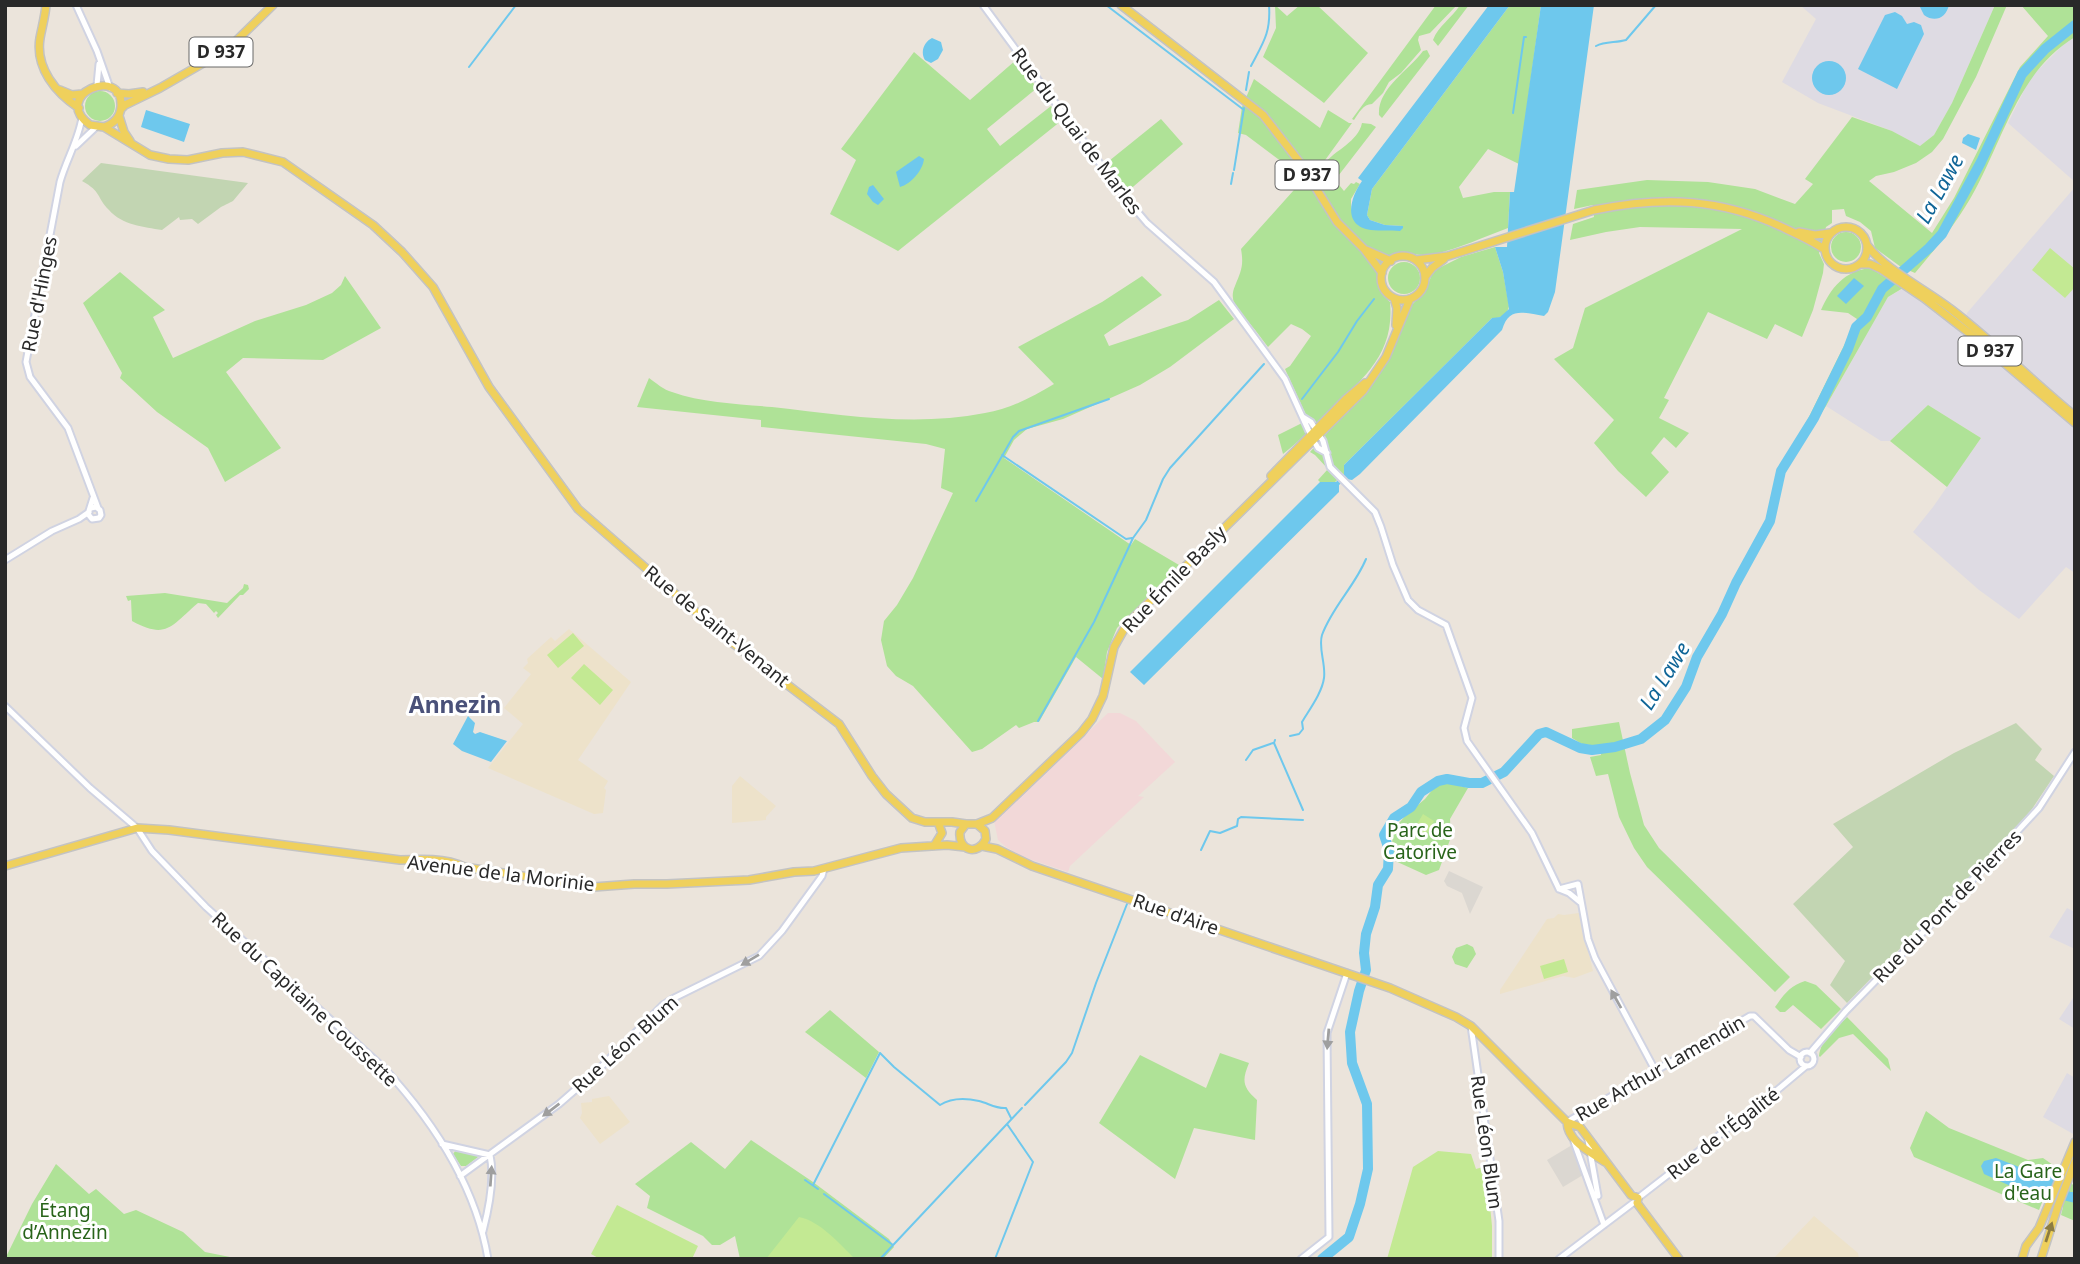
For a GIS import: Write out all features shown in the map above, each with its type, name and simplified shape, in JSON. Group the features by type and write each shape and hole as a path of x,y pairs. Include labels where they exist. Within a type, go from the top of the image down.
{"main road":[{"path":"46,5 40,57 47,78 66,99 79,108"},
{"name":"D 937","path":"120,113 125,105 160,88 235,42 273,5"},
{"name":"D 937","path":"1121,5 1263,116 1301,164 1337,222 1364,249 1382,273"},
{"path":"59,90 72,95 82,94 97,85 113,90 121,103 124,132 138,149"},
{"name":"D 937","path":"113,90 138,93 160,88"},
{"path":"82,94 79,108 85,122 100,127 115,121 120,113"},
{"name":"Rue de Saint-Venant","path":"100,127 150,155 169,159 188,160 243,152 283,162 373,225 420,271 443,302 489,387 578,509 726,638 839,724 866,769 901,809 919,821 966,824"},
{"path":"1448,256 1432,268 1425,277 1423,288 1410,299 1394,298 1385,290 1382,273 1391,261 1402,257 1416,260 1448,256 1594,210 1641,203 1702,203 1750,213 1788,229 1824,249"},
{"path":"1788,229 1815,235 1830,233 1841,227 1853,228 1861,233 1867,245 1866,256 1860,264 1850,269 1838,268 1827,259 1824,249 1830,233"},
{"name":"D 937","path":"1867,245 1893,273"},
{"name":"D 937","path":"1364,249 1391,261"},
{"path":"1416,260 1425,277"},
{"name":"D 937","path":"1860,264 1870,264 1893,273 1936,297 2075,416"},
{"name":"D 937","path":"1905,280 2075,423"},
{"path":"1394,298 1396,332"},
{"name":"Rue Émile Basly","path":"1243,509 1256,491 1363,391 1378,370 1410,299"},
{"name":"Rue Émile Basly","path":"977,824 992,818 1073,741 1092,719 1103,696 1114,647 1127,624 1300,454 1346,399 1378,370"},
{"name":"Rue Émile Basly","path":"985,834 992,818"},
{"path":"934,846 942,833 941,822"},
{"name":"Rue de Saint-Venant","path":"941,822 959,835"},
{"path":"824,869 901,848 947,845 975,850 982,846 985,834 977,824 966,824 959,835 947,845"},
{"name":"Avenue de la Morinie","path":"5,866 137,828 400,860 450,862 464,867 581,887 749,880 824,869"},
{"name":"Rue d'Aire","path":"985,834 996,849"},
{"path":"959,835 965,847"},
{"name":"Rue d'Aire","path":"982,846 996,849 1032,866 1366,980 1430,1005 1471,1026"},
{"path":"1471,1026 1567,1122 1577,1124 1587,1135 1679,1259"},
{"path":"1567,1122 1567,1132 1573,1139 1609,1166"},
{"path":"2022,1259 2026,1246 2039,1228 2075,1142"},
{"path":"2041,1259 2075,1162"}],"street":[{"path":"76,5 113,90"},
{"name":"Rue du Quai de Marles","path":"983,5 1124,196 1147,223 1214,282 1285,379 1302,416 1311,422 1315,435"},
{"path":"97,85 99,57"},
{"name":"Rue d'Hinges","path":"5,560 52,531 92,512 94,495 68,428 30,377 26,362 60,182 82,117"},
{"name":"Rue d'Hinges","path":"66,160 78,143 100,127"},
{"path":"1315,435 1318,447 1326,453 1330,467 1379,520 1392,565 1408,600 1418,610 1446,625 1472,698 1464,728 1465,735 1532,833 1559,889 1581,903"},
{"name":"Rue du Capitaine Coussette","path":"5,706 90,788 137,828 152,851 204,905 384,1068 415,1105 460,1176 483,1231 488,1259"},
{"name":"Rue du Pont de Pierres","path":"1810,1053 1846,1011 2039,808 2075,752"},
{"name":"Rue Léon Blum","path":"460,1176 559,1104 663,1006 683,993 758,956 782,931 822,876 824,869"},
{"path":"814,871 816,884"},
{"path":"1559,889 1578,887 1588,939 1595,958 1655,1070"},
{"path":"1301,1259 1329,1237 1326,1033 1347,974"},
{"name":"Rue Arthur Lamendin","path":"1567,1122 1745,1018 1754,1016 1789,1050 1801,1057"},
{"name":"Rue Léon Blum","path":"1471,1026 1499,1221 1499,1259"},
{"path":"1804,1053 1810,1053 1814,1062 1806,1066 1801,1062 1801,1057 1804,1053"},
{"name":"Rue de l'Égalité","path":"1559,1259 1806,1066"},
{"path":"1587,1135 1604,1225"},
{"path":"1573,1139 1601,1212"},
{"path":"442,1144 490,1155 492,1165 483,1231"},
{"path":"448,1155 453,1147"}],"shaded area":[{"path":"1800,5 1995,5 1952,103 1934,135 1920,146 1892,131 1818,103 1782,82 1816,19"},
{"path":"2075,37 2075,182 2008,123 2030,78 2065,43"},
{"path":"2075,187 2075,573 2066,567 2019,619 1979,590 1913,532 1981,438 1928,405 1890,441 1881,441 1826,406 1888,297 1911,284 1963,324 1967,313"},
{"path":"569,629 631,682 578,760 608,781 604,788 603,813 594,814 488,768 523,724 504,708 531,674 523,668 528,663 527,659 551,637 555,641"},
{"path":"1108,713 1120,713 1136,721 1175,762 1138,796 1144,797 1070,866 1068,872 1023,857 1006,847 998,840 994,821"},
{"path":"740,776 776,806 766,820 732,823 732,786"},
{"path":"1449,871 1483,887 1470,914 1462,893 1447,886 1444,881"},
{"path":"2067,908 2075,912 2075,949 2049,937"},
{"path":"1579,913 1593,971 1574,978 1563,976 1500,994 1500,990 1547,919 1558,914"},
{"path":"2075,995 2075,1029 2059,1019"},
{"path":"2067,1073 2075,1078 2075,1135 2043,1117"},
{"path":"609,1096 630,1122 600,1144 580,1118 581,1103"},
{"path":"1572,1145 1583,1175 1563,1187 1547,1160"},
{"path":"1814,1216 1858,1253 1859,1259 1773,1259"}],"green space":[{"path":"1275,5 1287,16 1300,5 1317,5 1368,53 1324,103 1263,57 1276,28"},
{"path":"1436,5 1457,5 1430,33 1419,36 1421,50 1401,73 1389,82 1372,104 1364,107 1354,120 1352,119"},
{"path":"1460,5 1469,5 1438,46 1433,40 1435,35"},
{"path":"1510,5 1541,5 1519,164 1488,149 1459,187 1463,198 1510,192 1508,228 1435,254 1400,253 1387,256 1378,280 1380,291 1390,302 1390,321 1381,352 1352,389 1283,454 1278,435 1312,418 1306,415 1285,369 1311,336 1291,324 1268,347 1234,303 1233,292 1241,268 1241,249 1302,181 1298,174 1246,135 1238,133 1242,107 1254,79 1320,128 1328,110 1352,123 1324,164 1351,141 1362,123 1376,127 1335,180 1344,191 1351,183 1360,184 1351,199 1351,207 1356,222 1362,227 1403,226 1385,225 1370,220 1367,215 1372,189"},
{"path":"1995,5 2007,5 1976,77 1943,139 1932,152 1916,163 1876,176 1869,181 1932,233 1954,198 2020,67 2048,36 2021,5 2075,5 2075,37 2040,67 2027,86 1975,190 1955,223 1915,273 1901,267 1875,248 1871,231 1846,216 1844,209 1832,210 1832,223 1826,227 1819,253 1824,264 1823,273 1802,337 1775,324 1767,339 1708,312 1664,398 1669,400 1659,418 1689,433 1676,448 1664,437 1651,453 1669,472 1646,497 1618,471 1594,443 1614,420 1554,359 1573,348 1585,308 1742,229 1640,227 1570,240 1573,224 1594,217 1593,205 1574,209 1577,190 1647,180 1708,182 1755,189 1795,204 1813,184 1805,179 1852,117 1892,131 1920,146 1934,135 1952,103"},
{"path":"1427,50 1430,56 1382,118 1379,115 1380,106 1388,88"},
{"path":"914,52 970,100 1016,60 1037,88 987,129 1000,146 1051,106 1061,121 898,251 830,214 856,160 841,149"},
{"path":"100,91 111,95 115,106 111,117 100,121 89,117 85,106 89,95"},
{"path":"1161,119 1183,144 1120,198 1099,169"},
{"path":"101,163 248,183 233,201 198,224 192,219 180,220 179,217 162,230 120,219 105,205 93,188 82,181"},
{"path":"1846,232 1857,236 1861,247 1857,258 1846,262 1835,258 1831,247 1835,236"},
{"path":"1495,247 1503,272 1509,306 1507,312 1492,318 1344,465 1344,474 1335,482 1320,482 1318,480 1328,469 1310,452 1377,378 1388,361 1409,308 1426,290 1433,271 1461,257"},
{"path":"2050,248 2075,269 2075,287 2065,298 2032,270"},
{"path":"1404,262 1415,267 1420,278 1415,289 1404,294 1393,289 1388,278 1393,267"},
{"path":"1870,268 1903,288 1888,297 1826,406 1804,439 1799,434 1857,319 1848,313 1821,310 1840,282 1853,273"},
{"path":"120,272 165,310 153,317 173,358 255,321 306,305 332,293 341,285 345,276 381,328 323,360 243,358 226,372 281,448 225,482 208,448 157,412 120,378 122,373 83,303"},
{"path":"1142,276 1162,295 1104,335 1109,346 1188,320 1219,300 1234,319 1170,367 1140,385 1063,419 1027,429 1014,440 1004,458 1131,545 1135,539 1179,565 1117,628 1107,652 1103,679 1076,657 1039,722 1019,728 1016,725 982,749 972,752 913,686 896,676 887,666 881,640 884,621 913,578 953,493 941,488 945,449 926,444 761,427 761,420 637,407 649,378 669,391 696,399 852,416 932,419 1003,409 1054,384 1018,347 1102,302"},
{"path":"1928,405 1981,438 1947,487 1890,441"},
{"path":"244,584 248,585 249,589 218,618 216,611 214,613 206,604 198,603 174,624 161,630 144,627 132,621 131,600 128,601 126,596 165,593 227,603"},
{"path":"573,633 584,646 558,668 547,655"},
{"path":"584,664 613,690 600,705 571,678"},
{"path":"1619,722 1644,825 1659,848 1790,977 1775,992 1647,867 1634,848 1619,817 1608,774 1596,776 1590,757 1601,755 1599,746 1582,744 1572,738 1572,729"},
{"path":"2016,723 2042,749 2035,760 2054,776 2032,809 1995,851 1847,1003 1830,985 1845,961 1793,904 1853,847 1833,824 1954,753"},
{"name":"Parc de Catorive","path":"1445,782 1468,788 1450,819 1451,837 1439,870 1426,875 1393,860 1392,831 1437,784"},
{"path":"1423,814 1434,821 1424,838 1413,831"},
{"path":"1467,944 1473,947 1476,954 1467,968 1455,964 1452,957 1456,948"},
{"path":"1564,959 1568,972 1544,979 1540,966"},
{"path":"1805,981 1816,985 1841,1009 1821,1029 1793,1005 1785,1012 1780,1012 1775,1007 1788,991"},
{"path":"830,1010 879,1052 866,1078 805,1032"},
{"path":"1847,1017 1888,1059 1891,1071 1853,1034 1839,1038 1819,1056 1826,1039"},
{"path":"1220,1053 1249,1063 1245,1083 1248,1091 1257,1100 1255,1140 1194,1128 1175,1179 1099,1123 1140,1055 1206,1088"},
{"name":"La Gare d'eau","path":"1926,1111 1949,1128 2028,1160 2043,1158 2056,1167 2075,1187 2075,1221 2061,1215 2063,1207 2043,1200 2039,1210 1914,1157 1910,1148"},
{"path":"751,1140 813,1182 889,1239 894,1247 883,1259 740,1259 735,1236 720,1245 712,1245 703,1236 647,1208 650,1196 635,1184 691,1142 725,1169"},
{"path":"456,1150 476,1152 478,1157 466,1166 461,1166 453,1154"},
{"path":"1438,1151 1471,1154 1476,1169 1486,1166 1492,1226 1492,1259 1387,1259 1413,1167"},
{"name":"Étang d’Annezin","path":"56,1164 89,1194 96,1189 124,1214 136,1210 183,1232 205,1252 240,1259 5,1259 32,1204"},
{"path":"617,1205 698,1246 692,1259 600,1259 591,1254"},
{"path":"799,1217 822,1228 855,1259 766,1259"}],"water":[{"path":"1489,5 1510,5 1372,189 1367,215 1370,220 1403,228 1400,231 1362,227 1352,217 1351,210 1354,195 1362,181 1358,178"},
{"path":"1541,5 1594,5 1555,292 1548,312 1544,316 1518,313 1509,317 1502,330 1360,474 1339,485 1339,492 1144,685 1130,672 1320,482 1336,482 1344,474 1344,465 1492,318 1500,317 1509,309 1503,272 1495,247 1507,247 1510,192 1514,192"},
{"path":"1919,5 1949,5 1940,18 1932,19 1924,15"},
{"path":"1895,12 1902,16 1907,24 1914,22 1921,25 1924,34 1897,89 1858,69 1885,15"},
{"path":"932,38 941,42 943,50 938,59 931,63 925,60 923,51"},
{"path":"1829,61 1841,66 1846,78 1841,90 1829,95 1817,90 1812,78 1817,66"},
{"path":"146,110 190,124 184,142 141,127"},
{"path":"1968,134 1980,138 1976,150 1962,143"},
{"path":"919,156 924,159 919,172 900,187 896,172"},
{"path":"873,185 884,199 878,205 867,194 869,187"},
{"path":"1854,278 1864,286 1846,304 1837,296"},
{"path":"468,716 475,723 475,734 480,732 507,741 491,762 462,751 453,744"},
{"path":"1996,1158 2027,1170 2046,1166 2070,1192 2075,1192 2075,1203 2015,1188 1984,1174 1981,1166 1984,1161"}],"waterway":[{"path":"469,67 516,5"},
{"path":"1106,5 1244,110"},
{"path":"1251,66 1267,31 1269,5"},
{"path":"1596,46 1626,40 1656,5"},
{"name":"La Lawe","path":"1322,1259 1349,1237 1368,1169 1367,1104 1352,1063 1350,1032 1366,970 1366,934 1375,907 1378,885 1388,869 1389,850 1384,835 1394,818 1411,807 1421,792 1438,781 1447,779 1482,783 1504,772 1539,734 1546,732 1580,748 1592,750 1615,747 1641,739 1665,720 1686,687 1697,657 1770,521 1781,471 1814,418 1856,327 1867,317 1882,289 1942,234 1981,162 2022,74 2045,49 2075,25"},
{"path":"1513,113 1526,37"},
{"path":"1246,90 1249,72"},
{"path":"1234,170 1244,108"},
{"path":"1231,184 1233,173"},
{"path":"1302,399 1374,299"},
{"path":"1038,721 1094,622 1133,538 1146,520 1163,479 1264,364"},
{"path":"976,501 1019,431 1109,399"},
{"path":"1002,455 1126,539 1132,538"},
{"path":"1290,736 1299,734 1303,729 1302,722 1323,684 1321,640 1326,625 1366,559"},
{"path":"1275,740 1303,810"},
{"path":"1246,760 1253,750 1273,743"},
{"path":"1201,850 1210,831 1220,833 1237,826 1241,817 1303,820"},
{"path":"1025,1105 1072,1053 1127,904"},
{"path":"813,1185 880,1053 940,1105 954,1100 974,1100 1006,1108 1011,1118"},
{"path":"880,1259 1022,1108"},
{"path":"995,1259 1033,1162 1007,1124"},
{"path":"805,1180 818,1189"},
{"path":"824,1194 893,1245"}],"district":[{"name":"Annezin","path":"455,705"}]}
